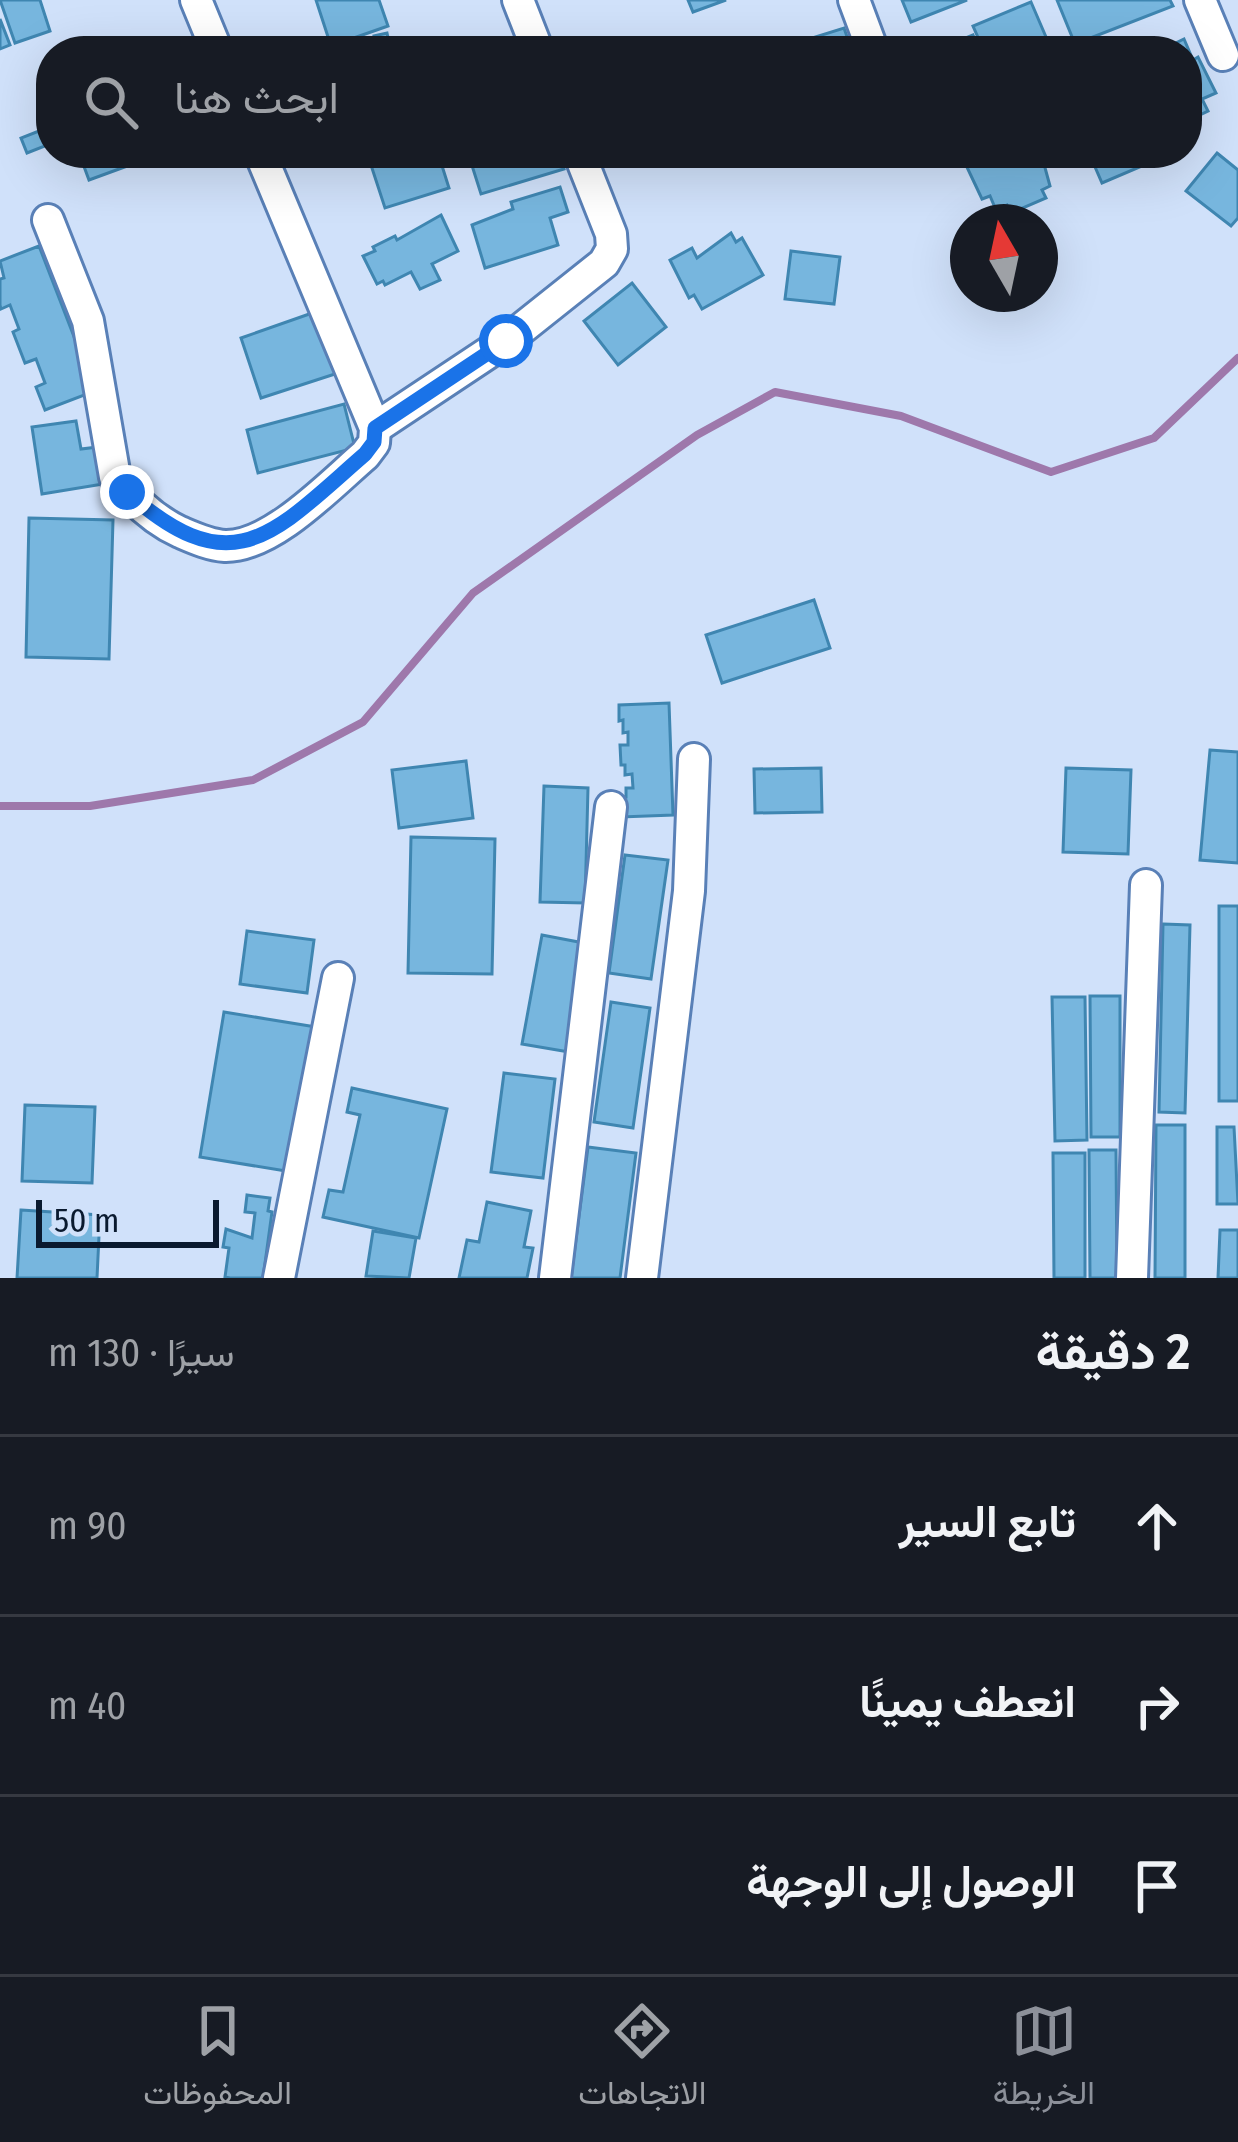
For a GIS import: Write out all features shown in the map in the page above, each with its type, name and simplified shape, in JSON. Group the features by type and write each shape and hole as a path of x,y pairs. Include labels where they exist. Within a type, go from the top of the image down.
{"street":[{"path":"198,0 212,36"},
{"path":"518,0 532,36"},
{"path":"854,0 867,36"},
{"path":"1200,0 1223,55"},
{"path":"48,220 88,322 115,477 169,526 202,542 248,543 292,517 365,454 374,442 375,428 266,168"},
{"path":"375,428 506,341 604,263 612,249 611,235 584,168"},
{"path":"642,1278 688,891 694,759"},
{"path":"555,1278 611,807"},
{"path":"1132,1278 1146,885"},
{"path":"279,1278 338,978"}],"building":[{"path":"0,0 40,0 50,31 15,43"},
{"path":"316,0 379,0 388,26 360,36 328,36"},
{"path":"688,0 726,0 693,12"},
{"path":"902,0 967,0 911,22"},
{"path":"1057,0 1170,0 1173,6 1096,36 1072,36"},
{"path":"1031,2 1046,36 977,36 973,26"},
{"path":"0,19 10,45 0,49"},
{"path":"844,28 847,36 818,36"},
{"path":"1202,65 1216,93 1202,99"},
{"path":"36,132 36,150 27,153 21,138"},
{"path":"1217,153 1238,170 1238,218 1231,226 1186,191"},
{"path":"85,168 122,168 89,180"},
{"path":"372,168 443,168 449,188 385,208"},
{"path":"473,168 564,169 481,194"},
{"path":"967,168 1045,168 1050,186 1042,190 1046,198 1032,204 993,204 990,196 982,199"},
{"path":"1096,168 1137,168 1102,183"},
{"path":"560,187 568,212 550,218 558,245 485,268 472,225 513,209 511,202"},
{"path":"441,215 458,251 432,264 440,280 420,289 411,272 385,285 383,281 377,284 363,256"},
{"path":"731,233 736,242 742,238 763,275 702,309 694,295 689,298 670,260 692,248 697,258"},
{"path":"39,246 95,391 45,410 36,387 45,383 36,359 25,363 13,332 19,329 10,305 1,309 0,305 0,279 4,278 0,261"},
{"path":"791,251 840,257 834,304 785,299"},
{"path":"632,283 666,327 618,365 584,321"},
{"path":"315,312 335,374 261,398 241,338"},
{"path":"344,404 355,448 258,473 247,430"},
{"path":"76,421 81,449 98,447 103,484 42,494 32,427"},
{"path":"29,518 113,520 109,659 26,657"},
{"path":"814,600 830,648 722,683 706,635"},
{"path":"669,703 673,815 621,817 620,797 626,797 626,788 633,788 632,774 625,775 625,765 621,765 620,745 628,745 628,732 623,733 623,720 619,721 619,705"},
{"path":"1210,750 1238,752 1238,863 1200,860"},
{"path":"466,761 473,818 399,828 392,770"},
{"path":"821,768 822,812 755,813 754,769"},
{"path":"1066,768 1131,770 1128,854 1063,852"},
{"path":"544,786 588,788 585,903 540,902"},
{"path":"411,837 495,839 492,974 408,973"},
{"path":"625,855 668,860 651,979 609,973"},
{"path":"1219,906 1238,906 1238,1101 1219,1101"},
{"path":"1163,924 1190,925 1185,1113 1159,1112"},
{"path":"247,931 314,940 307,993 240,984"},
{"path":"542,935 589,944 569,1052 522,1044"},
{"path":"1090,996 1120,996 1120,1137 1091,1137"},
{"path":"1052,997 1085,997 1087,1140 1055,1141"},
{"path":"611,1002 650,1008 633,1128 594,1122"},
{"path":"224,1012 316,1027 292,1172 200,1157"},
{"path":"504,1073 555,1079 543,1178 491,1172"},
{"path":"352,1088 447,1109 419,1238 323,1217 329,1190 343,1192 360,1115 347,1112"},
{"path":"25,1105 95,1107 92,1183 22,1181"},
{"path":"1156,1125 1185,1125 1185,1278 1155,1278"},
{"path":"1217,1127 1234,1127 1238,1204 1217,1204"},
{"path":"588,1147 636,1153 620,1278 571,1278"},
{"path":"1089,1150 1116,1150 1117,1278 1090,1278"},
{"path":"1053,1153 1085,1153 1085,1278 1054,1278"},
{"path":"247,1195 270,1198 263,1278 225,1277 226,1229 252,1238 255,1213 245,1212"},
{"path":"487,1202 531,1211 524,1247 533,1248 527,1278 459,1278 467,1240 479,1242"},
{"path":"21,1210 100,1215 97,1278 17,1278"},
{"path":"1220,1230 1238,1230 1238,1278 1218,1278"},
{"path":"373,1231 416,1238 409,1278 366,1276"}],"waterway":[{"path":"0,806 90,806 253,780 363,722 473,593 697,435 775,392 901,416 1051,472 1154,438 1238,358"}],"route":[{"path":"127,492 169,526 202,542 248,543 292,517 365,454 374,442 375,428 506,341"}]}
